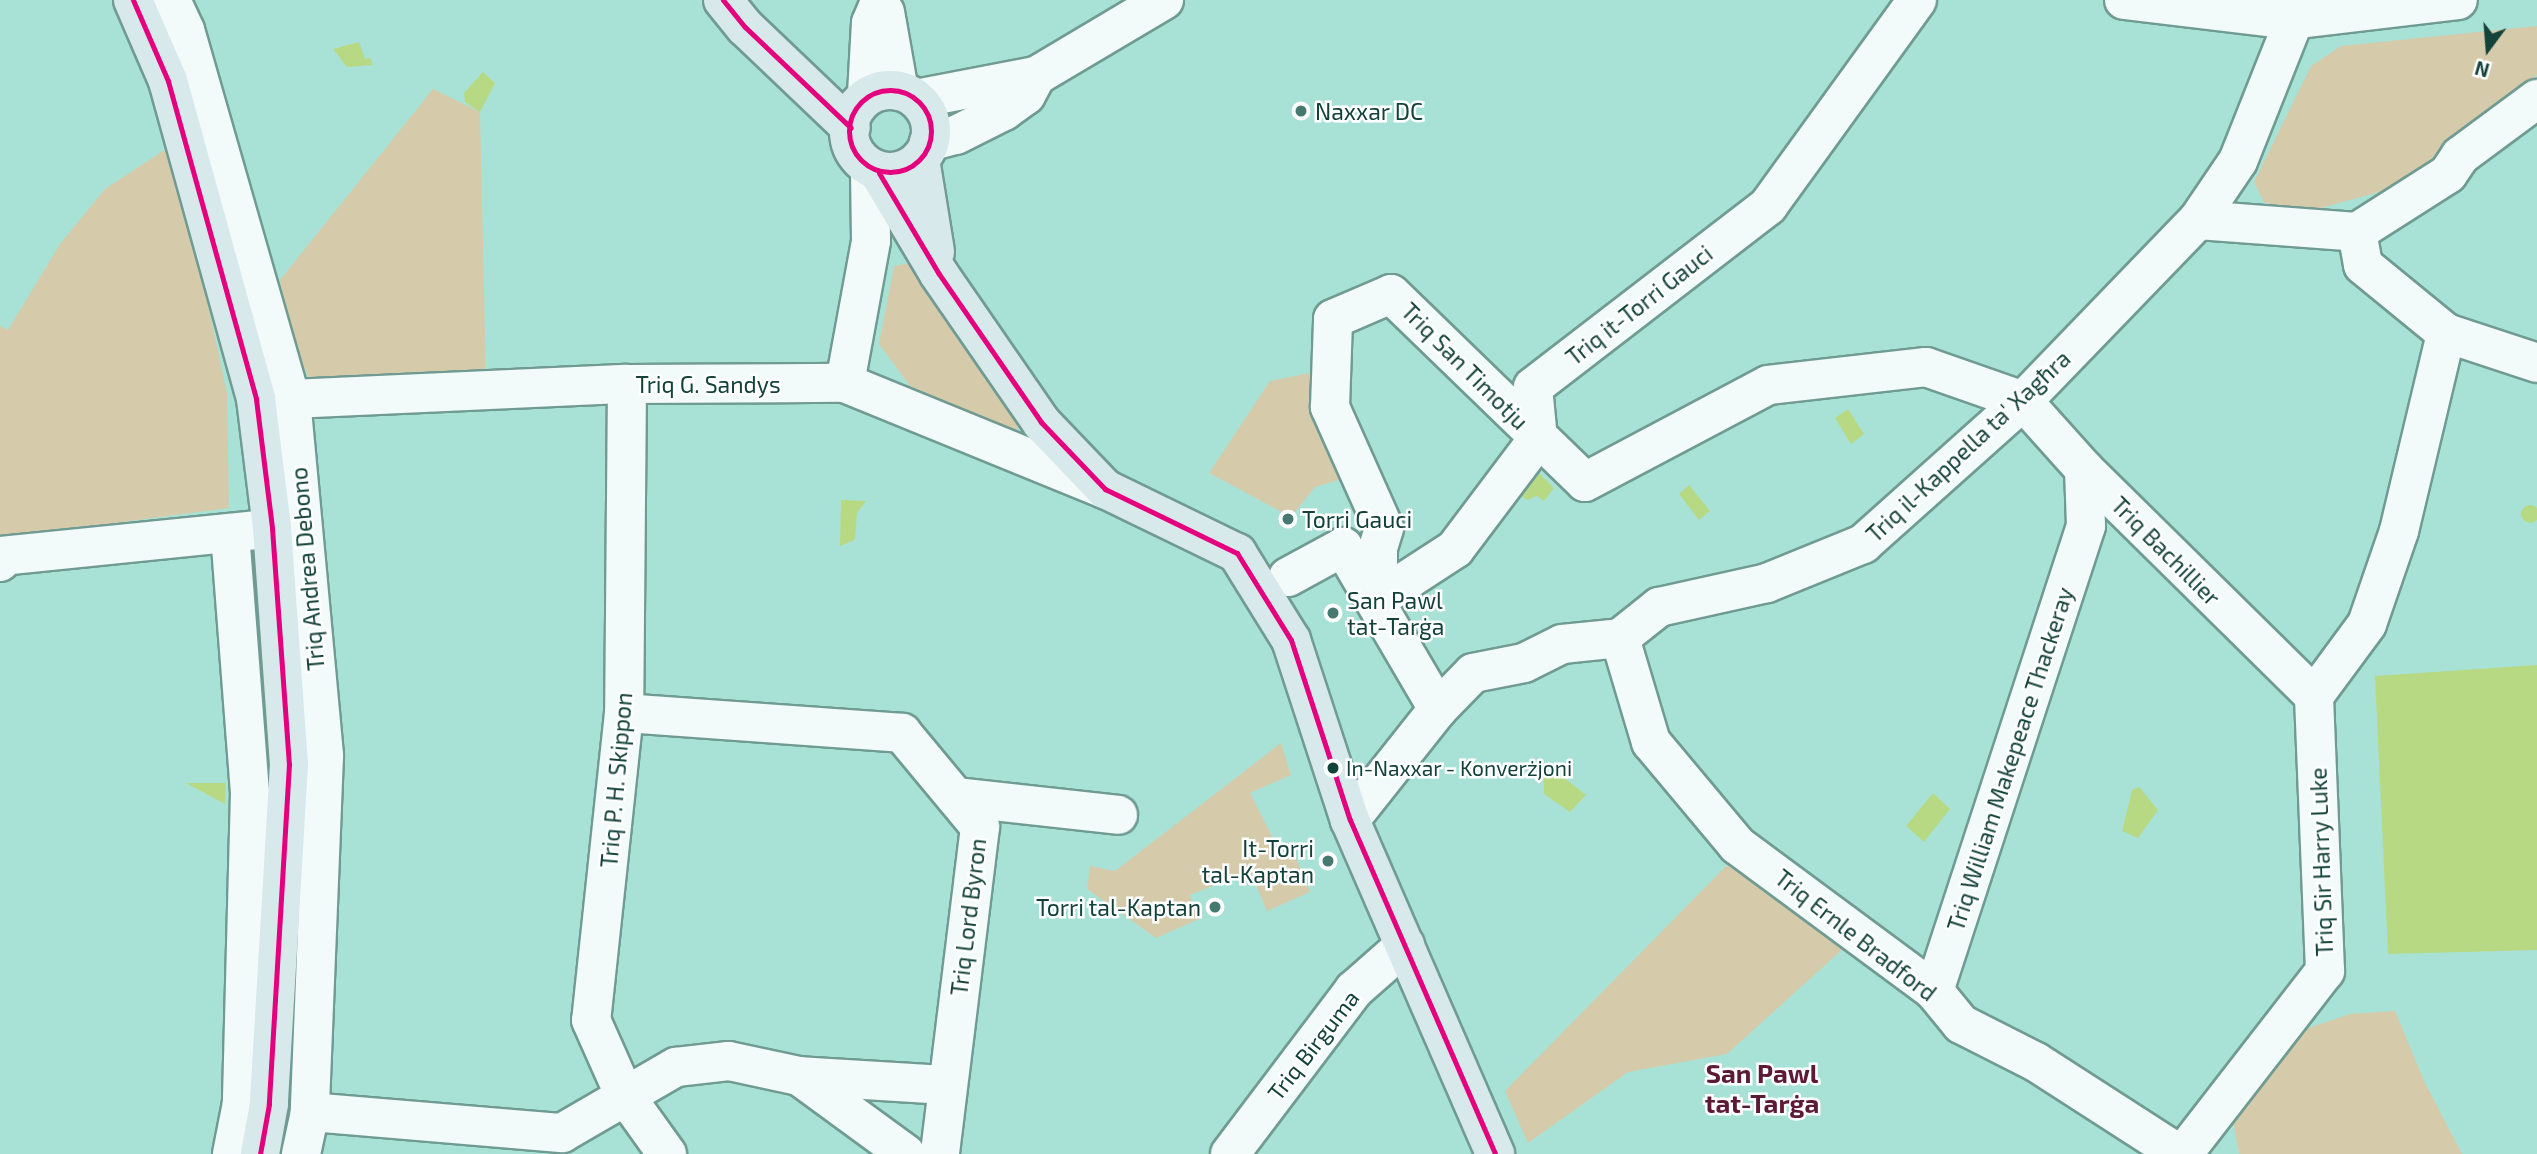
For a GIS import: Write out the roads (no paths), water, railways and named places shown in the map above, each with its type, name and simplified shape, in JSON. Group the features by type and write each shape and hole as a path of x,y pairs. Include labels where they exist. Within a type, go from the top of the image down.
{"main road":[{"name":"Triq Andrea Debono","path":"133,0 169,81 256,398 272,528 289,764 269,1104 260,1154"},
{"path":"723,0 786,67 930,122 924,150 939,274"},
{"path":"879,102 856,151 874,172 939,274 1041,422 1105,489 1237,553 1291,640 1350,820 1495,1154"},
{"path":"874,172 900,172 924,150"}],"street":[{"name":"Triq Andrea Debono","path":"171,0 185,30 291,399 324,757 310,1112 301,1154"},
{"path":"879,102 1036,76 1164,0"},
{"name":"Triq it-Torri Gauci","path":"1538,439 1533,387 1768,206 1917,0"},
{"path":"2124,0 2297,10 2458,0"},
{"name":"Triq il-Kappella ta' Xagħra","path":"1620,638 1659,607 1766,583 1863,544 2023,401 2198,220 2238,161 2297,10"},
{"path":"924,150 1004,111 1026,95 1036,76"},
{"path":"2198,220 2357,232 2448,174 2460,156 2537,99"},
{"path":"845,383 871,241 874,172"},
{"path":"2357,232 2363,265 2446,333 2537,363"},
{"name":"Triq San Timotju","path":"1378,599 1378,548 1384,528 1330,407 1333,318 1391,294 1538,439 1586,482 1768,385 1926,367 2023,401"},
{"path":"2314,696 2367,624 2399,531 2446,333"},
{"name":"Triq G. Sandys","path":"291,399 627,384 845,383 1105,489"},
{"name":"Triq P. H. Skippon","path":"627,384 624,713 591,1020 624,1094 667,1154"},
{"name":"Triq Bachillier","path":"2023,401 2084,470 2314,696"},
{"path":"1378,599 1455,549 1538,439"},
{"name":"Triq William Makepeace Thackeray","path":"1934,991 2086,526 2084,470"},
{"path":"2086,526 2136,522"},
{"path":"0,562 1,556 272,528"},
{"path":"229,533 250,792 242,1103 232,1154"},
{"path":"1288,577 1343,547 1378,599 1438,709"},
{"path":"2269,654 2317,654 2367,624"},
{"path":"1350,820 1438,709 1473,673 1524,663 1562,644 1620,638"},
{"name":"Triq Ernle Bradford","path":"1620,638 1651,742 1737,845 1934,991 1961,1024 2036,1062 2181,1154"},
{"name":"Triq Sir Harry Luke","path":"2181,1154 2325,971 2314,696"},
{"name":"Triq Lord Byron","path":"624,713 902,733 980,827 940,1154"},
{"path":"956,797 1118,815"},
{"name":"Triq Birguma","path":"1230,1154 1354,990 1405,945"},
{"path":"310,1112 562,1133 624,1094 676,1067 706,1060 799,1076 947,1085"},
{"path":"799,1076 906,1154"}],"place":[{"name":"Naxxar DC","path":"1301,111"},
{"name":"Torri Gauci","path":"1288,519"},
{"name":"San Pawl tat-Tarġa","path":"1333,613"},
{"name":"In-Naxxar - Konverżjoni","path":"1333,768"},
{"name":"It-Torri tal-Kaptan","path":"1328,861"},
{"name":"Torri tal-Kaptan","path":"1215,907"}],"district":[{"name":"San Pawl tat-Tarġa","path":"1762,1088"}]}
